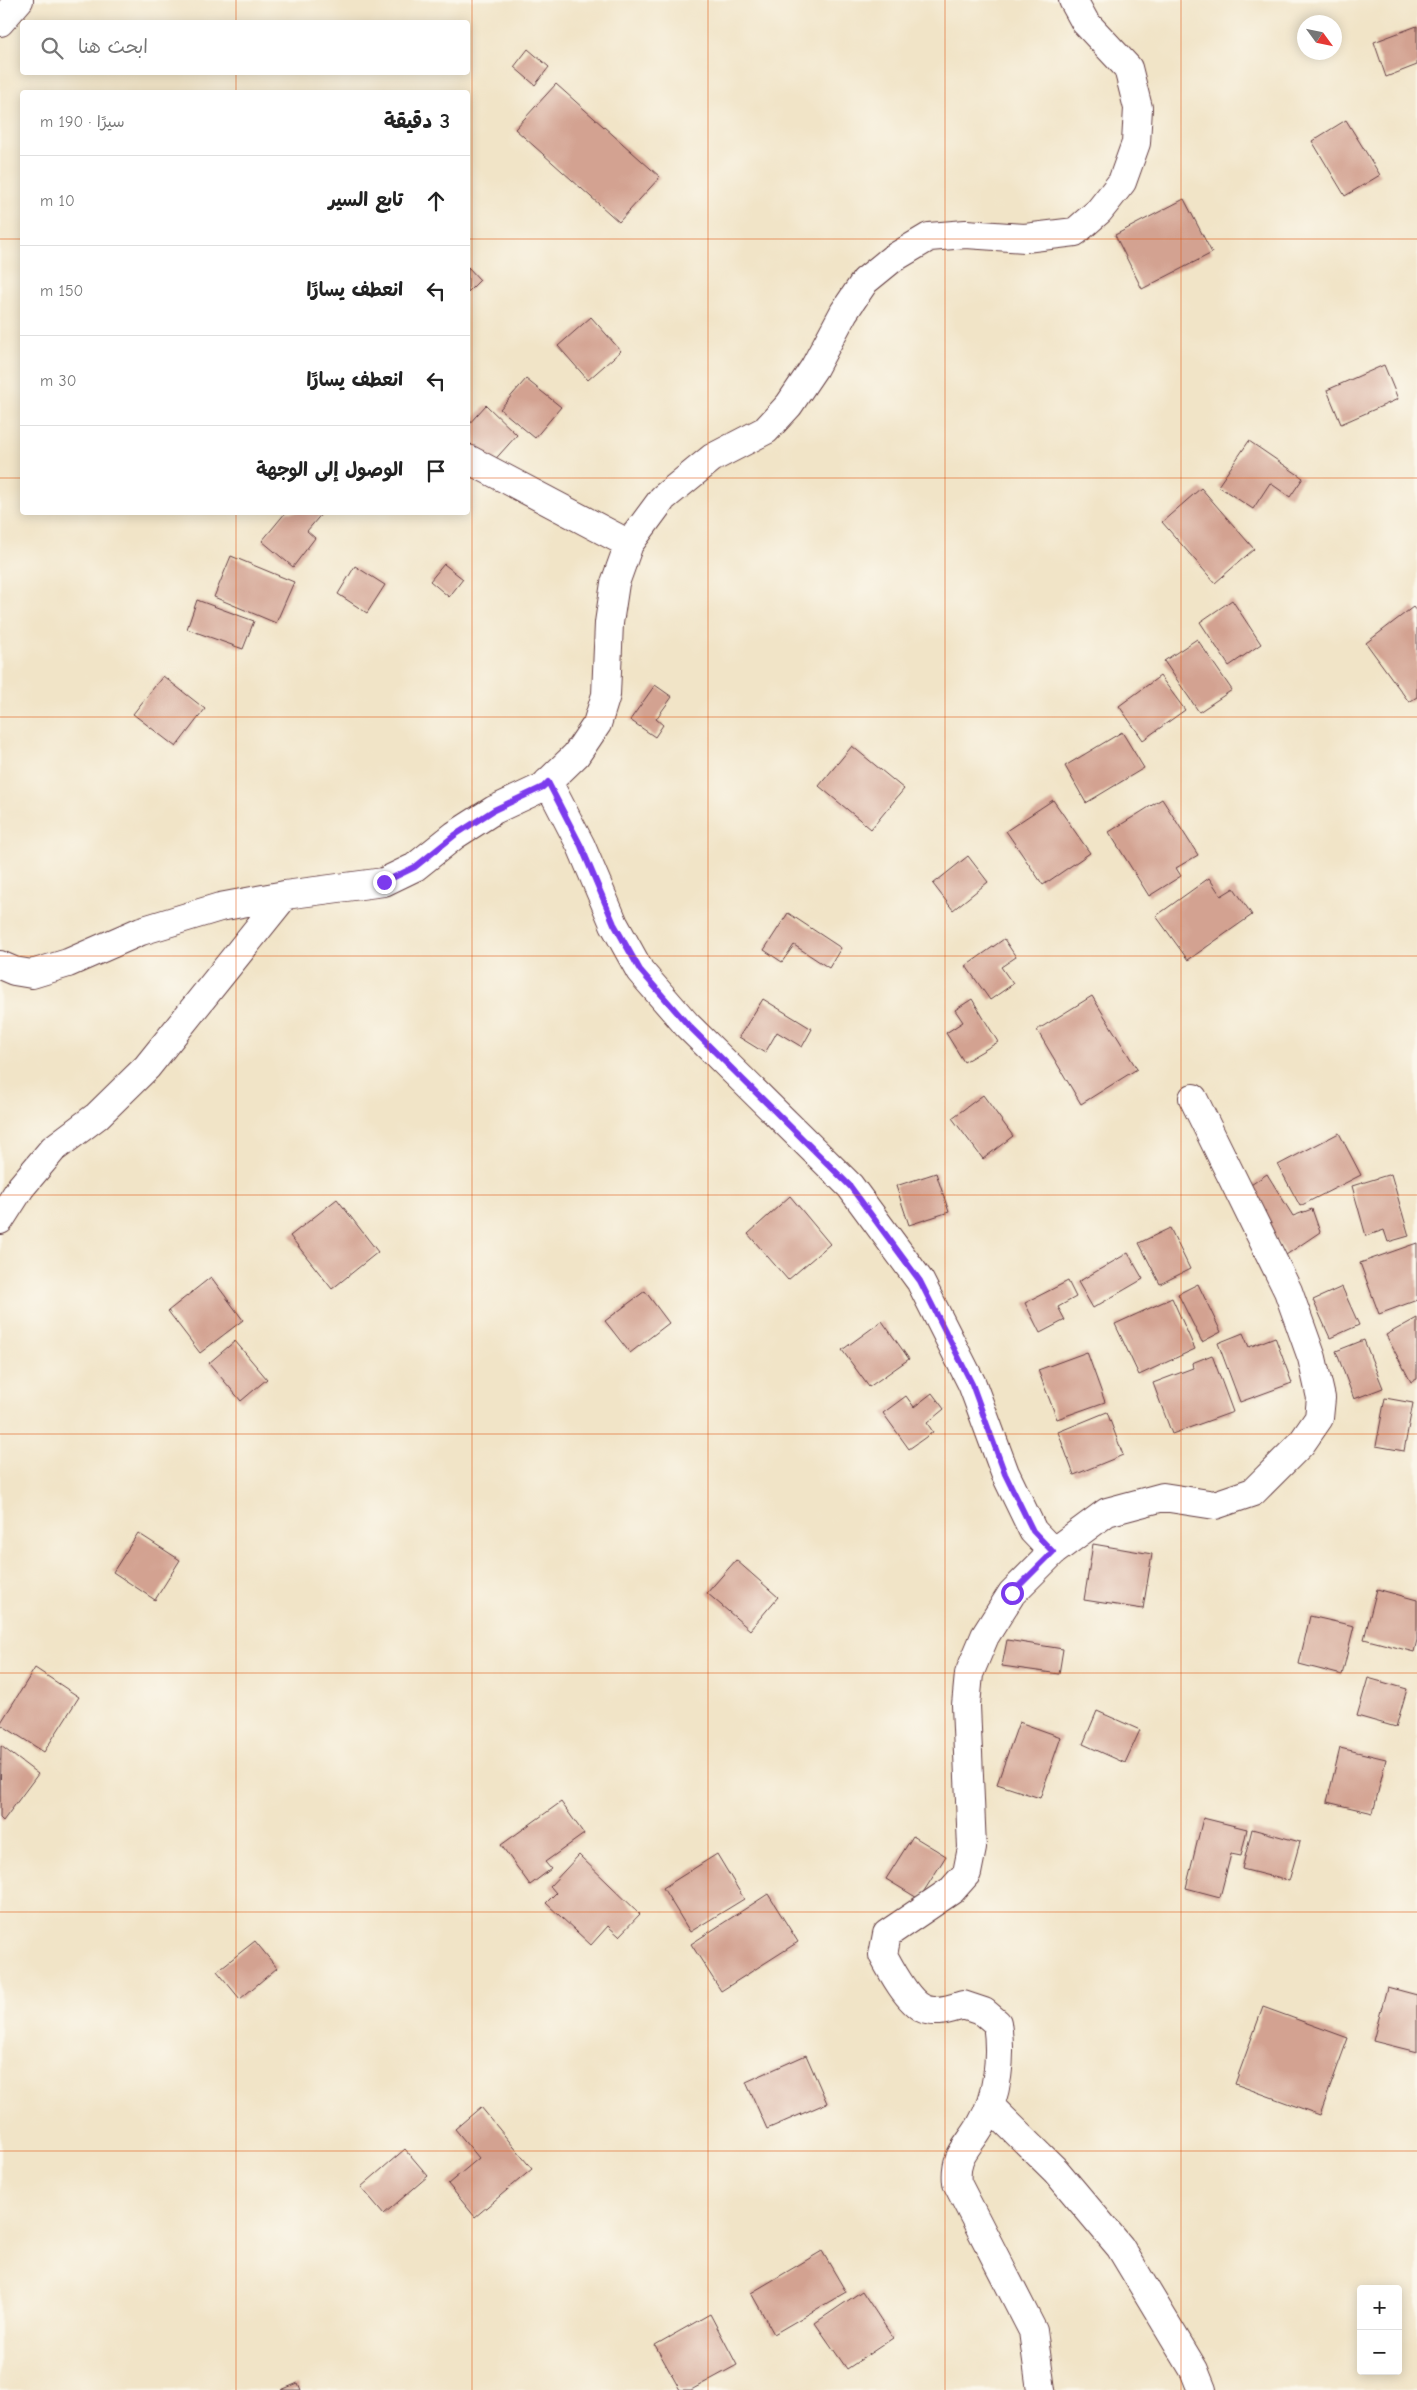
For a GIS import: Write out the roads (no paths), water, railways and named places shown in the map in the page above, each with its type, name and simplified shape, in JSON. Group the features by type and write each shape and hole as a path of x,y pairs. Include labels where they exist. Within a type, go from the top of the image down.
{"street":[{"path":"0,22 19,0"},
{"path":"0,965 14,971 32,974 68,963 141,932 212,909 285,895 384,882 415,867 455,835 494,810 543,787 576,756 597,724 606,695 610,623 615,584 629,544 663,498 712,458 766,430 789,405 814,368 844,312 865,281 892,259 929,237 966,234 1025,238 1074,232 1099,211 1122,182 1136,143 1138,108 1128,68 1085,22 1073,0"},
{"path":"470,460 629,544"},
{"path":"548,782 581,846 614,924 640,970 688,1025 850,1186 920,1281 972,1384 1005,1474 1033,1531 1053,1552"},
{"path":"0,1220 21,1186 53,1149 97,1116 147,1068 285,895"},
{"path":"1040,2390 1033,2331 957,2183 955,2167 990,2106 999,2063 997,2023 984,2012 963,2005 947,2011 924,2009 909,1996 883,1955 887,1934 952,1890 967,1873 972,1848 966,1705 969,1674 985,1636 1012,1593 1053,1552 1107,1512 1163,1497 1215,1505 1253,1492 1301,1444 1319,1418 1321,1398 1312,1358 1288,1291 1193,1098"},
{"path":"990,2106 1056,2171 1120,2247 1194,2370 1202,2390"}]}
